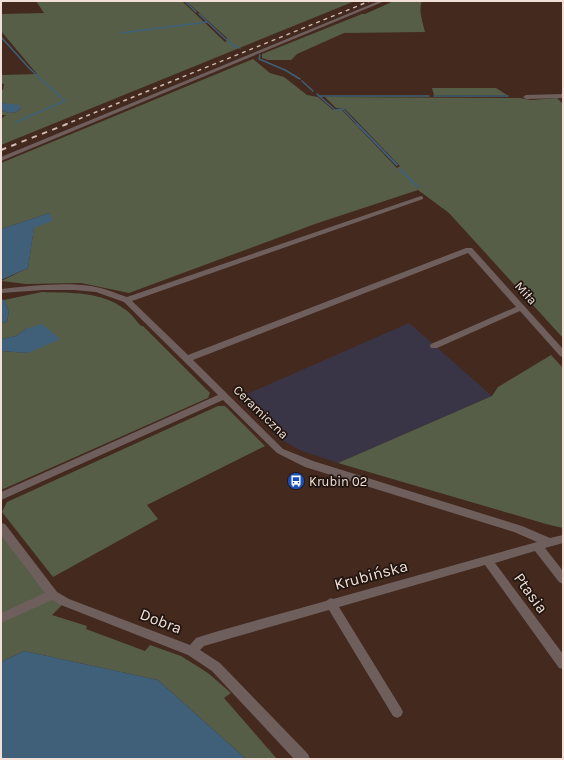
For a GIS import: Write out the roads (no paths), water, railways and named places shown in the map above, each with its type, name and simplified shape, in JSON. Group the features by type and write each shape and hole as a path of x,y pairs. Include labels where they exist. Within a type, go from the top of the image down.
{"street":[{"path":"1,158 382,1"},
{"path":"526,97 563,96"},
{"path":"127,300 421,198"},
{"name":"Miła","path":"187,360 469,250 563,354"},
{"name":"Ceramiczna","path":"1,291 66,287 86,288 105,292 127,300 280,451 309,464 511,526 550,543"},
{"path":"434,346 521,308"},
{"path":"1,496 225,396"},
{"name":"Dobra","path":"1,527 53,595 64,602 88,612 192,651 218,669 303,759"},
{"name":"Krubińska","path":"192,651 200,642 215,637 331,603 563,539"},
{"path":"536,546 563,579"},
{"name":"Ptasia","path":"487,560 563,664"},
{"path":"1,618 53,595"},
{"path":"331,603 397,712"}],"water":[{"path":"1,103 20,105 21,108 17,112 9,113 1,110"},
{"path":"50,213 52,221 34,228 28,268 1,280 1,229"},
{"path":"1,299 4,300 9,311 7,322 1,323"},
{"path":"42,324 60,339 28,353 1,351 1,339 16,336 26,329"},
{"path":"24,651 158,680 246,759 1,759 1,662"}],"waterway":[{"path":"185,1 196,12"},
{"path":"199,14 232,45 240,48"},
{"path":"121,33 207,22"},
{"path":"1,37 30,69 65,101 16,122"},
{"path":"260,55 259,59 285,70 300,79"},
{"path":"302,81 313,91"},
{"path":"319,96 429,96"},
{"path":"319,96 335,110 343,109 358,125"},
{"path":"434,96 508,96"},
{"path":"357,124 397,165"},
{"path":"400,169 418,187"}],"railway":[{"path":"64,125 370,1"},
{"path":"1,150 67,124"}],"place":[{"name":"Krubin 02","path":"296,481"}]}
